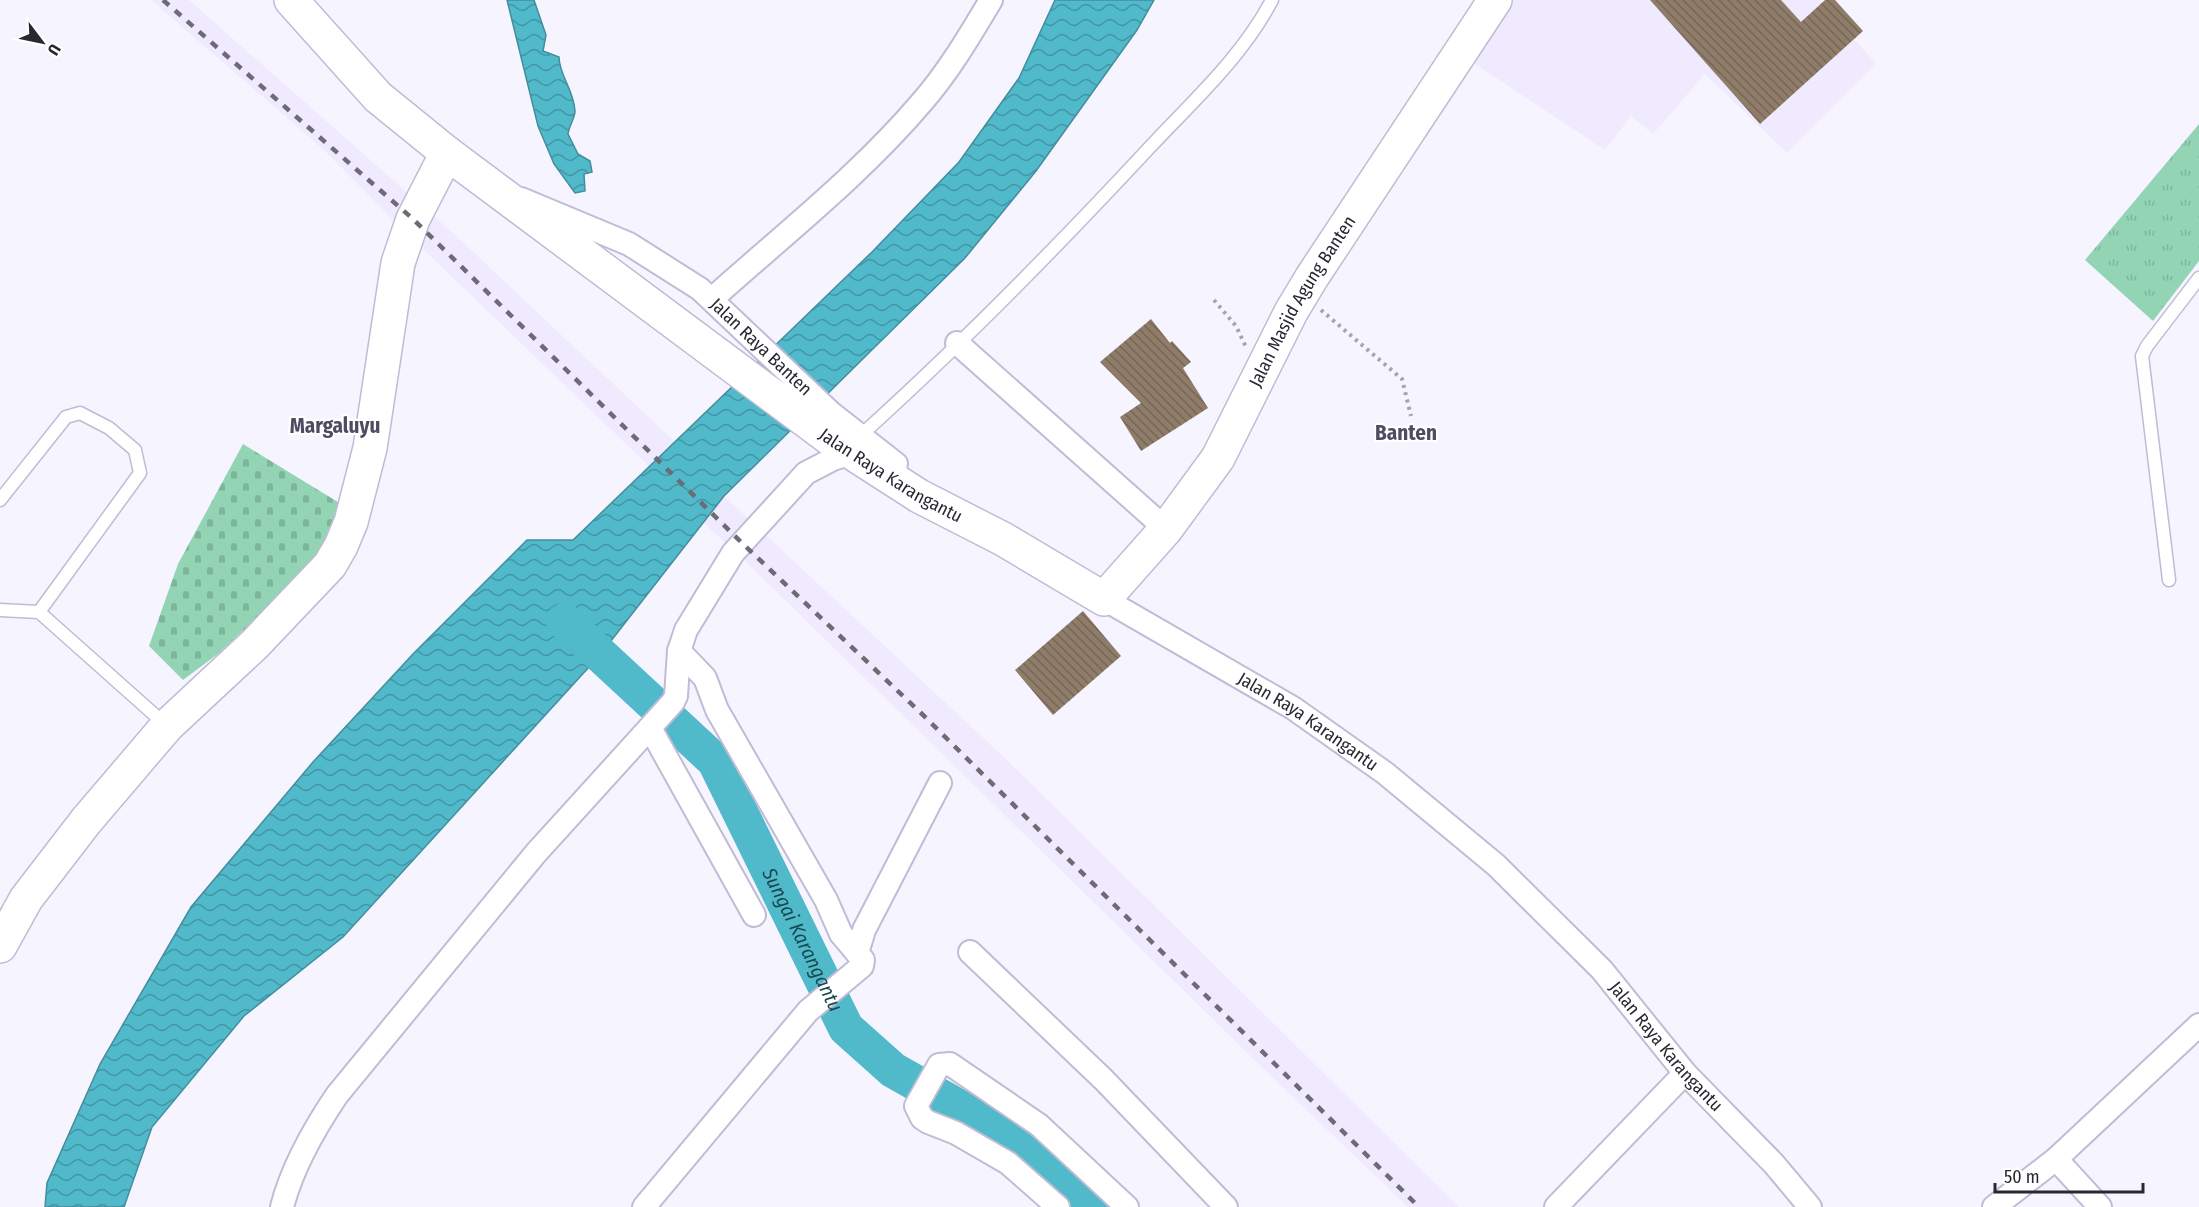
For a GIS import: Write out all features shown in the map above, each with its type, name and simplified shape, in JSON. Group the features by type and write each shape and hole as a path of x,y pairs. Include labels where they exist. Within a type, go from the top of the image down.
{"main road":[{"name":"Jalan Raya Banten","path":"291,0 378,97 497,192 714,353"},
{"name":"Jalan Masjid Agung Banten","path":"1104,598 1166,529 1218,458 1302,294 1495,0"},
{"path":"0,946 26,899 86,821 167,726 255,644 330,565 341,546 351,522 370,448 398,263 413,219 447,153"},
{"name":"Jalan Raya Karangantu","path":"714,353 823,421 919,496 1003,539 1104,598"}],"street":[{"path":"712,299 889,140 924,100 957,55 991,0"},
{"name":"Jalan Raya Banten","path":"497,192 546,208 629,244 712,299 754,340 823,421"},
{"path":"957,343 1166,529"},
{"path":"282,1207 287,1190 319,1121 337,1095 536,853 673,702 676,696 678,651 686,630 741,542 806,473 855,445"},
{"name":"Jalan Raya Karangantu","path":"1104,598 1293,708 1385,773 1496,865 1602,970 1685,1072 1774,1164 1810,1207"},
{"path":"644,1207 808,1011 864,962 841,934 826,900 717,710 705,678 678,651"},
{"path":"652,726 754,915"},
{"path":"857,953 864,930 940,783"},
{"path":"970,952 1104,1080 1226,1207"},
{"path":"1994,1207 2056,1159 2199,1025"},
{"path":"1058,1207 1008,1163 956,1133 922,1118 916,1106 942,1063 950,1064 1039,1125 1127,1207"},
{"path":"1556,1207 1685,1072"},
{"path":"2056,1159 2100,1207"}],"lane":[{"path":"855,445 957,343 1027,278 1220,74 1247,41 1272,0"},
{"path":"2169,580 2142,356 2147,346 2199,278"},
{"path":"0,500 66,417 80,413 109,428 135,450 140,473 39,612"},
{"path":"0,610 39,612 167,726"}],"path":[{"path":"1302,294 1402,379 1411,416"},
{"path":"1214,300 1236,326 1259,375"}],"shaded area":[{"path":"151,0 189,0 453,233 674,441 649,466 400,227 323,149"},
{"path":"1480,0 1820,0 1876,64 1787,153 1705,74 1653,134 1631,116 1605,150 1448,46"},
{"path":"724,496 1008,761 1459,1207 1408,1207 1273,1078 734,550 702,522"}],"green space":[{"path":"2199,124 2199,261 2153,321 2085,260"},
{"path":"243,444 346,507 329,550 219,653 183,680 149,646 178,564"}],"water":[{"path":"507,0 534,0 546,35 543,51 559,57 575,111 568,134 578,154 590,161 592,172 584,174 585,191 575,193 554,164 538,126"},
{"path":"1055,0 1154,0 1137,30 1036,171 965,258 724,496 600,655 343,937 244,1016 152,1127 124,1207 45,1207 47,1183 100,1064 191,907 313,762 413,654 527,540 573,540 872,252 959,162 1019,78"}],"building":[{"path":"1650,0 1781,0 1801,22 1825,0 1835,0 1863,31 1760,124"},
{"path":"1151,319 1170,343 1172,341 1191,362 1183,368 1208,408 1141,451 1120,417 1141,403 1100,362"},
{"path":"1083,611 1121,656 1053,715 1015,670"}],"waterway":[{"name":"Sungai Karangantu","path":"564,621 715,761 846,1028 893,1070 1029,1147 1092,1207"}],"railway":[{"path":"163,0 413,219 741,542 921,713 1419,1207"}],"district":[{"name":"Margaluyu","path":"335,426"},
{"name":"Banten","path":"1406,433"}]}
